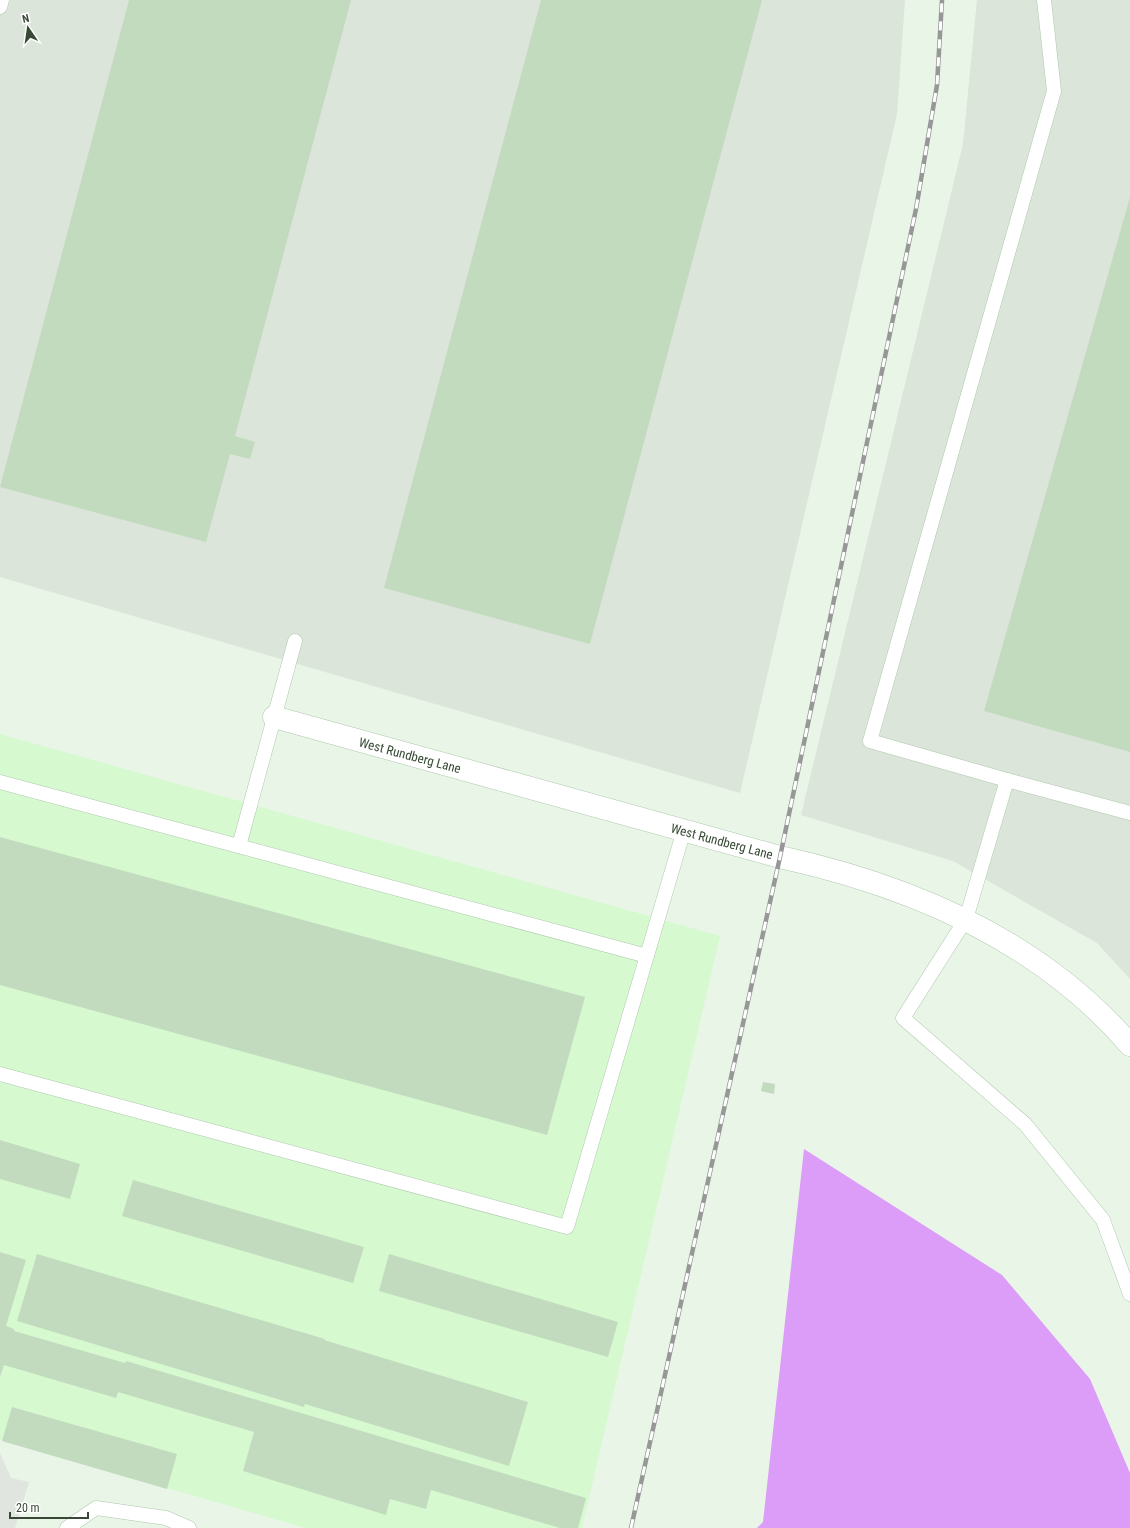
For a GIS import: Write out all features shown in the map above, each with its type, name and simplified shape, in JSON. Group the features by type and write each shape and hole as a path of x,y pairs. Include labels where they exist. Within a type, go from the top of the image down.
{"street":[{"name":"West Rundberg Lane","path":"274,717 684,830 827,867 910,895 966,919 1018,948 1067,984 1112,1024 1130,1045"}],"lane":[{"path":"0,7 2,0"},
{"path":"1044,0 1054,91 870,741 1130,814"},
{"path":"239,846 296,640"},
{"path":"1007,780 966,919 903,1018 1025,1124 1103,1220 1130,1294"},
{"path":"0,782 647,956"},
{"path":"0,1074 567,1227 684,830"},
{"path":"67,1528 96,1508 166,1518 189,1528"}],"shaded area":[{"path":"0,0 905,0 897,114 740,793 0,577"},
{"path":"977,0 1130,0 1130,979 1097,943 953,861 801,815 963,144"},
{"path":"0,734 720,936 582,1528 305,1528 0,1439"},
{"path":"804,1149 1002,1275 1090,1379 1130,1473 1130,1528 757,1528 763,1522"},
{"path":"0,1453 11,1478 29,1482 15,1528 0,1528"}],"building":[{"path":"129,0 351,0 235,436 255,442 250,459 230,454 206,542 0,487"},
{"path":"541,0 762,0 590,644 384,588"},
{"path":"1130,197 1130,752 984,711"},
{"path":"0,837 585,997 547,1135 0,985"},
{"path":"763,1082 775,1084 774,1094 761,1091"},
{"path":"0,1140 80,1164 70,1199 0,1179"},
{"path":"133,1180 364,1247 353,1283 122,1216"},
{"path":"0,1252 26,1260 6,1326 14,1329 14,1331 125,1363 126,1361 586,1498 578,1528 560,1528 431,1490 426,1509 390,1499 386,1515 243,1471 254,1432 118,1392 116,1398 4,1365 0,1377"},
{"path":"37,1254 325,1339 324,1340 528,1402 509,1466 305,1404 304,1407 17,1321"},
{"path":"389,1254 618,1322 608,1357 379,1291"},
{"path":"12,1407 177,1454 167,1489 2,1441"}],"railway":[{"path":"631,1528 780,857 916,209 937,85 942,0"}]}
